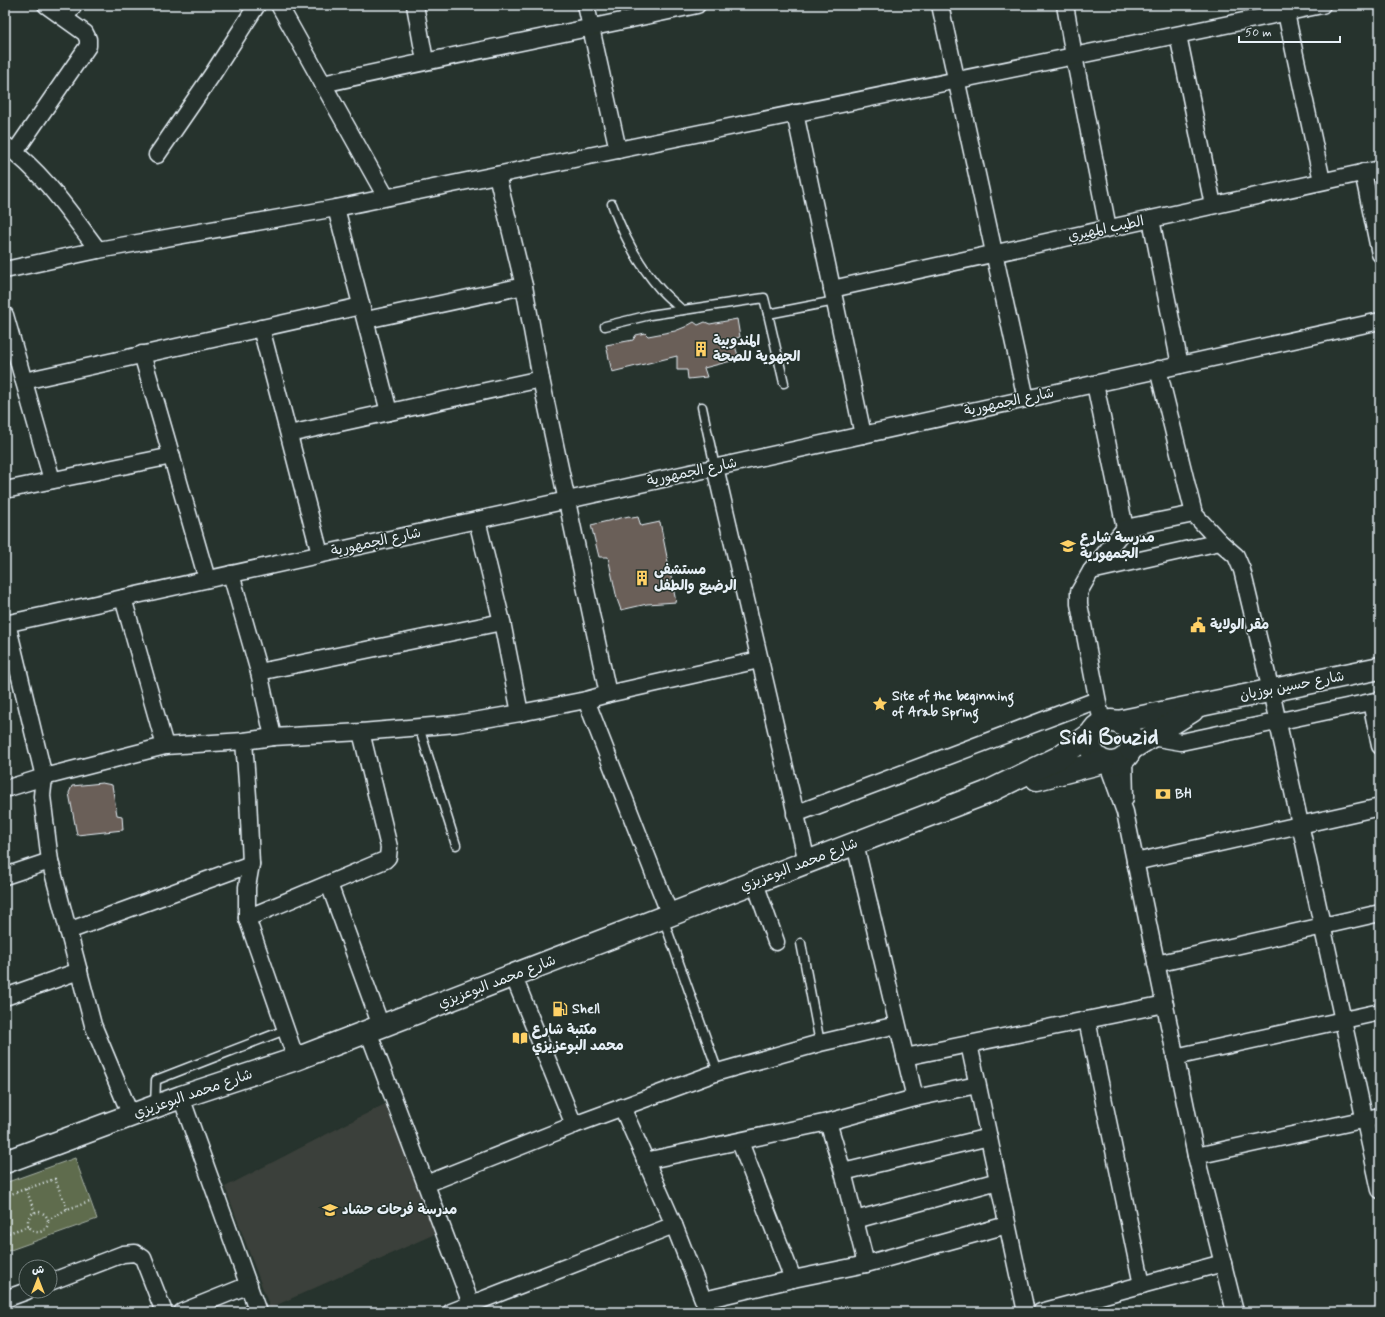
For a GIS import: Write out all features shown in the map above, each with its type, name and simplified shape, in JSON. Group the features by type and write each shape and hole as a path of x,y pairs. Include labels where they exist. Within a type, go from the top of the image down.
{"main road":[{"name":"شارع حسين بوزيان","path":"1103,726 1380,668"},
{"name":"شارع حسين بوزيان","path":"1116,758 1203,704"},
{"path":"1103,726 1125,726 1130,733 1132,741 1116,758 1096,757 1091,751 1089,743 1103,726"},
{"name":"شارع محمد البوعزيزي","path":"986,794 1058,758 1103,726"},
{"name":"شارع محمد البوعزيزي","path":"5,1162 181,1097 296,1059 986,794 1116,758"}],"street":[{"path":"46,5 85,33 88,39 88,46 10,149 53,190 98,250"},
{"path":"65,18 74,5"},
{"path":"157,155 208,82 258,5"},
{"path":"279,5 386,197"},
{"path":"414,5 425,61"},
{"path":"586,5 618,150"},
{"path":"323,84 425,61 698,5"},
{"path":"940,5 1026,399"},
{"path":"1065,5 1108,228"},
{"path":"5,270 98,250 336,208 1322,5"},
{"path":"1286,13 1322,181"},
{"path":"1178,35 1213,205"},
{"path":"795,113 863,435"},
{"name":"الطيب المهيري","path":"833,295 994,253 1380,169"},
{"path":"1363,172 1380,254"},
{"path":"498,175 524,286 541,379 608,694"},
{"path":"336,208 388,412"},
{"path":"1151,219 1180,365"},
{"path":"24,381 261,328 363,313 524,286"},
{"path":"5,315 52,480"},
{"name":"شارع الجمهورية","path":"6,623 1380,321"},
{"path":"261,328 320,554"},
{"path":"142,354 207,579"},
{"path":"1158,370 1194,514 1220,542 1236,556 1242,570 1271,691 1343,1020 1372,1117 1380,1190"},
{"path":"289,434 541,379"},
{"path":"1095,384 1125,528"},
{"path":"5,490 172,456"},
{"path":"715,467 807,862"},
{"path":"1103,726 1079,604 1079,592 1091,571 1125,528 1194,514"},
{"path":"477,520 502,622 520,713"},
{"path":"1091,571 1220,542"},
{"path":"231,574 259,672 273,737"},
{"path":"123,598 166,746"},
{"path":"259,672 502,622"},
{"path":"6,623 44,777 42,796 50,861 93,1025 130,1116"},
{"path":"5,789 44,777 166,746 456,724 586,700 759,660"},
{"path":"586,700 666,917"},
{"path":"795,814 1097,700"},
{"path":"1151,737 1181,742 1375,701 1380,746"},
{"path":"247,918 385,860 388,857 389,853 387,840 361,732"},
{"path":"244,741 251,864 247,887 247,918 296,1059"},
{"path":"1116,758 1135,862 1196,1156 1235,1312"},
{"path":"1135,862 1380,806"},
{"path":"855,844 914,1098"},
{"path":"5,876 50,861"},
{"path":"68,931 251,864"},
{"path":"755,883 776,942"},
{"path":"329,884 374,1029 426,1184 472,1308"},
{"path":"1156,964 1380,913"},
{"path":"5,997 79,971"},
{"path":"513,975 574,1125"},
{"path":"905,1057 1165,1004"},
{"path":"1176,1057 1380,1012"},
{"path":"1087,1020 1142,1285"},
{"path":"426,1184 574,1125 718,1072 820,1042 897,1025"},
{"path":"969,1044 1026,1312"},
{"path":"645,1161 740,1142 828,1122 914,1098 978,1085"},
{"path":"181,1097 258,1312"},
{"path":"622,1107 674,1225 706,1306 793,1279 866,1264 1007,1225"},
{"path":"1196,1156 1372,1117"},
{"path":"828,1122 844,1172 866,1264"},
{"path":"844,1172 989,1137"},
{"path":"740,1142 793,1279"},
{"path":"855,1220 998,1181"},
{"path":"451,1312 472,1308 674,1225"},
{"path":"58,1279 123,1254 135,1253 143,1258 164,1312"},
{"path":"1041,1312 1223,1263"},
{"path":"182,1312 249,1285"},
{"path":"5,1299 18,1294"}],"lane":[{"path":"612,204 639,261 660,290 682,310"},
{"path":"768,314 833,295"},
{"path":"605,326 650,315 764,298 784,383"},
{"path":"702,407 715,467"},
{"path":"418,728 456,845"},
{"path":"666,917 718,1072"},
{"path":"801,943 820,1042"},
{"path":"155,1107 156,1080 286,1030"}],"path":[{"path":"5,1196 55,1179 67,1210"},
{"path":"26,1189 35,1213"},
{"path":"48,1220 67,1210 90,1202"},
{"path":"39,1212 44,1214 48,1220 46,1228 40,1232 34,1231 29,1226 28,1221 30,1217 39,1212"},
{"path":"5,1234 29,1226"}],"shaded area":[{"name":"مدرسة فرحات حشاد","path":"385,1104 437,1233 270,1308 225,1187"}],"green space":[{"path":"75,1158 97,1219 5,1252 5,1183"}],"building":[{"name":"المندوبية الجهوية للصحة","path":"737,319 740,337 733,339 739,359 704,368 707,377 688,379 687,370 677,370 677,356 612,372 606,345 633,340 636,335 645,333 648,336 675,331 694,322 698,325 705,322 710,324"},
{"name":"مستشفى الرضيع والطفل","path":"629,516 632,518 638,517 641,526 660,522 676,602 647,604 621,610 617,599 608,557 599,557 591,525"},
{"path":"102,783 112,785 117,815 122,816 123,830 77,835 69,793 72,786"}],"place":[{"name":"المندوبية الجهوية للصحة","path":"701,349"},
{"name":"مدرسة شارع الجمهورية","path":"1068,546"},
{"name":"مستشفى الرضيع والطفل","path":"642,578"},
{"name":"مقر الولاية","path":"1198,625"},
{"name":"Site of the beginning of Arab Spring","path":"880,704"},
{"name":"BH","path":"1163,794"},
{"name":"Shell","path":"560,1009"},
{"name":"مكتبة شارع محمد البوعزيزي","path":"520,1038"},
{"name":"مدرسة فرحات حشاد","path":"330,1210"}],"district":[{"name":"Sidi Bouzid","path":"1109,738"}]}
